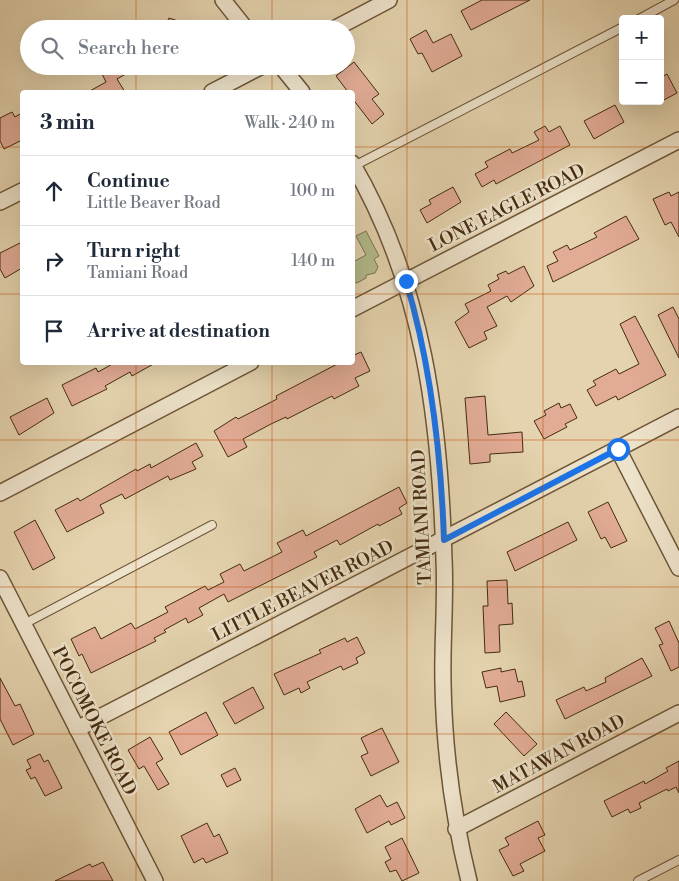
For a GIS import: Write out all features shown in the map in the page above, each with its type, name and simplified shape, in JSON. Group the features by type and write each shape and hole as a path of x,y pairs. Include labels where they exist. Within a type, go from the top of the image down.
{"street":[{"path":"223,0 239,20"},
{"path":"351,20 389,0"},
{"path":"216,90 245,75"},
{"path":"288,75 300,90"},
{"name":"LONE EAGLE ROAD","path":"355,307 679,140"},
{"name":"TAMIANI ROAD","path":"355,169 385,228 406,281 415,312 429,378 436,429 444,540 443,683 445,744 456,829 469,881"},
{"path":"0,202 20,192"},
{"path":"0,493 245,365"},
{"name":"LITTLE BEAVER ROAD","path":"78,729 679,417"},
{"path":"618,449 679,568"},
{"name":"POCOMOKE ROAD","path":"0,578 155,881"},
{"name":"MATAWAN ROAD","path":"456,829 679,713"}],"lane":[{"path":"646,15 674,0"},
{"path":"355,164 619,29"},
{"path":"24,624 212,525"},
{"path":"638,881 679,860"}],"green space":[{"path":"366,231 379,256 374,259 378,267 375,273 366,275 366,278 357,283 355,282 355,261 366,255 356,236"}],"building":[{"path":"482,0 530,0 471,30 461,11"},
{"path":"426,30 433,43 451,34 462,56 432,72 422,53 418,54 410,39"},
{"path":"355,63 379,94 372,99 384,114 372,124 355,102 355,90 346,90 336,76 355,75"},
{"path":"667,74 677,93 664,100 664,76"},
{"path":"102,75 124,75 117,79 124,90 92,90 106,82"},
{"path":"615,105 624,122 594,139 584,121"},
{"path":"12,112 15,117 20,114 20,141 4,149 0,141 0,118"},
{"path":"545,126 549,132 560,126 570,145 496,184 494,180 482,187 475,174 488,167 485,162 510,149 512,153 539,140 534,132"},
{"path":"453,187 461,202 427,223 420,210 431,204 429,200"},
{"path":"669,192 671,196 679,192 679,237 671,222 665,225 653,199"},
{"path":"626,216 639,239 553,282 547,266 558,261 553,252 567,245 570,250 597,237 594,233"},
{"path":"20,243 20,269 5,278 0,269 0,253"},
{"path":"524,266 534,286 511,302 507,296 487,307 497,326 484,332 487,339 469,348 455,322 469,312 465,304 491,291 488,285 499,279 497,275 506,271 508,274"},
{"path":"673,307 679,319 679,358 658,315"},
{"path":"635,316 666,375 618,400 616,396 596,406 587,390 596,385 593,381 616,369 619,374 639,364 620,324"},
{"path":"361,352 370,371 355,378 359,386 334,399 332,396 287,419 286,417 243,439 247,447 228,457 214,431 236,417 238,419 277,399 276,396 335,365 355,365 355,355"},
{"path":"111,365 152,365 132,376 130,372 105,386 107,389 72,406 62,385 96,368 98,372"},
{"path":"485,396 488,435 522,432 523,452 490,454 490,462 470,464 465,398"},
{"path":"47,398 54,413 19,435 10,417"},
{"path":"559,403 561,408 570,404 577,418 565,424 567,427 544,439 534,421 546,415 544,411"},
{"path":"196,443 203,456 192,462 196,469 170,480 168,476 125,499 122,494 100,505 104,513 67,532 55,510 78,498 80,501 136,469 137,471 150,464 151,468"},
{"path":"399,487 407,503 399,508 402,514 379,526 378,524 340,545 337,540 314,552 317,557 228,602 224,594 199,608 203,615 188,623 186,618 164,630 166,632 154,638 156,641 91,673 82,654 79,656 71,639 95,627 101,639 131,623 135,629 168,612 165,607 205,586 208,590 224,582 220,574 240,564 244,571 282,552 277,543 303,530 306,536"},
{"path":"608,502 627,541 611,548 605,537 601,539 588,512"},
{"path":"35,520 55,558 33,570 14,532"},
{"path":"568,522 577,540 515,571 507,552"},
{"path":"507,580 508,604 512,603 513,624 499,625 500,652 485,653 483,606 488,606 487,581"},
{"path":"669,621 679,643 679,667 671,671 659,645 663,644 655,628"},
{"path":"357,637 365,653 356,658 358,663 343,670 341,666 307,682 310,688 301,693 299,688 284,695 274,674 321,653 319,650 345,638 347,642"},
{"path":"642,658 652,676 565,719 556,700 584,687 586,691 606,682 605,678"},
{"path":"501,668 501,672 515,669 518,682 522,681 525,696 500,702 497,686 486,688 482,672"},
{"path":"0,678 15,706 20,704 34,734 13,745 0,719"},
{"path":"253,687 264,708 235,724 223,703"},
{"path":"206,712 218,735 181,755 169,732"},
{"path":"506,712 537,744 524,756 494,724"},
{"path":"382,728 399,762 371,776 361,756 368,753 361,738"},
{"path":"150,737 163,759 156,763 169,784 158,790 144,766 139,769 128,750"},
{"path":"40,754 44,762 48,760 62,788 45,796 35,777 31,779 26,770 31,768 27,760"},
{"path":"679,761 679,793 676,787 668,791 667,789 639,803 641,808 630,813 628,809 612,817 604,801 644,781 645,784 668,771 666,768"},
{"path":"235,768 241,780 227,787 221,775"},
{"path":"380,795 387,807 397,802 405,818 391,825 389,821 367,833 355,809"},
{"path":"538,821 545,835 538,838 545,851 520,864 524,871 513,876 499,850 509,845 505,838"},
{"path":"207,823 214,837 219,834 228,853 206,863 203,858 194,863 181,836"},
{"path":"402,838 419,873 402,881 396,870 390,872 385,862 391,859 385,847"},
{"path":"103,862 113,881 55,881 90,864 92,867"}],"route":[{"path":"406,281 415,312 429,378 436,429 444,540 618,449"}]}
